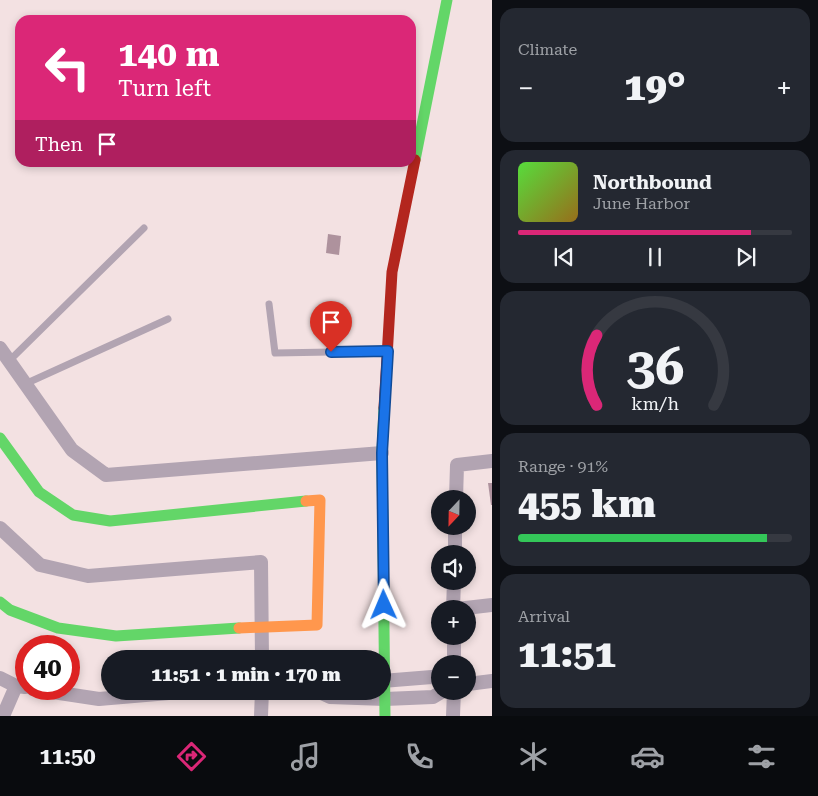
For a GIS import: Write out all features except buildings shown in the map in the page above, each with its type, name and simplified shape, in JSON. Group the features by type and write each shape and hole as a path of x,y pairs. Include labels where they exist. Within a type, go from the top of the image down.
{"street":[{"path":"416,153 447,0"},
{"path":"384,650 382,453 392,272 413,167"},
{"path":"0,348 72,450 106,475 382,453"},
{"path":"0,438 40,492 73,515 110,521 320,500 317,625 261,626 116,636 58,628 10,610 0,602"},
{"path":"456,490 457,465 492,461"},
{"path":"0,528 40,565 88,576 261,562 262,650"},
{"path":"476,607 492,605"},
{"path":"391,680 431,677"},
{"path":"0,678 15,684"},
{"path":"476,683 492,681"},
{"path":"2,716 15,696"},
{"path":"80,696 101,699"},
{"path":"391,699 431,697"},
{"path":"260,716 261,700"},
{"path":"385,700 385,716"},
{"path":"454,700 454,716"}],"lane":[{"path":"9,361 144,228"},
{"path":"269,304 275,353 388,351"},
{"path":"25,384 168,319"}],"traffic: fast":[{"path":"416,155 447,0"},
{"path":"384,408 382,453 385,716"},
{"path":"0,438 39,492 73,515 110,521 306,501"},
{"path":"0,602 10,610 58,628 116,636 239,628"}],"traffic: slow":[{"path":"239,628 317,625 320,500 306,501"}],"traffic: jam":[{"path":"384,408 392,272 414,167"}],"route":[{"path":"331,352 388,351 382,453 384,605"}]}
